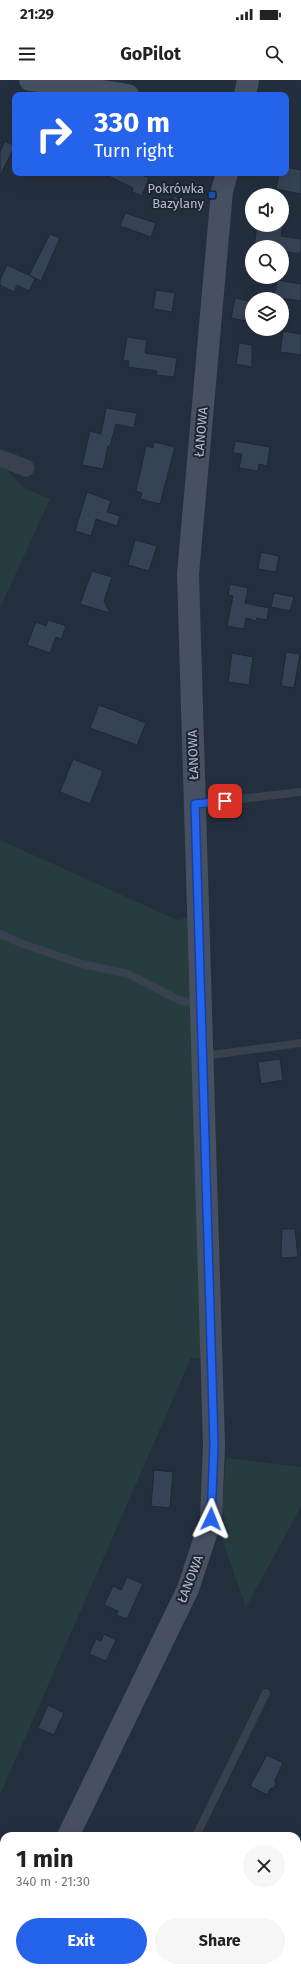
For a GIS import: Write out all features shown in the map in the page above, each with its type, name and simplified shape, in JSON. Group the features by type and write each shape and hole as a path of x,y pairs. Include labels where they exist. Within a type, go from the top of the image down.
{"street":[{"path":"30,80 108,92"},
{"path":"246,92 248,80"},
{"name":"ŁANOWA","path":"70,1832 188,1589 211,1519 214,1445 188,574 222,191 226,176"},
{"path":"0,458 26,468"}],"lane":[{"path":"195,804 301,792"},
{"path":"0,934 23,944 82,964 128,974 180,1001 201,1003"},
{"path":"202,1056 301,1043"},
{"path":"198,1832 266,1694"}],"green space":[{"path":"0,467 6,469 24,488 50,499 0,608"},
{"path":"0,840 177,920 190,918 201,1358 191,1358 0,1795"},
{"path":"226,1458 301,1467 301,1507 246,1607 220,1533"}],"building":[{"path":"5,141 12,144 12,152 0,176 0,152"},
{"path":"289,168 301,170 301,194 289,192 289,188 276,188 278,176 289,176"},
{"path":"108,176 144,176 149,178 142,196 132,192 133,188"},
{"path":"174,196 184,201 180,211 169,207"},
{"path":"125,213 156,223 151,237 120,226"},
{"path":"256,232 282,232 281,236 301,239 301,251 299,254 289,252 289,240 255,240"},
{"path":"50,234 60,238 41,281 29,275"},
{"path":"7,265 35,278 29,291 17,285 14,292 0,285 0,280"},
{"path":"289,282 301,284 301,301 289,299 289,292 275,292 276,284 289,284"},
{"path":"156,290 175,293 172,312 153,309"},
{"path":"235,298 245,300 245,321 231,318"},
{"path":"289,332 301,334 301,355 280,352 282,336 289,336"},
{"path":"127,337 147,340 145,353 177,358 174,377 156,375 157,371 128,367 129,361 123,360"},
{"path":"239,343 252,345 252,367 236,364"},
{"path":"106,408 137,413 134,428 116,424 110,446 108,446 103,469 82,465 90,431 101,434"},
{"path":"235,441 270,447 267,466 259,464 258,471 239,468 242,454 233,453"},
{"path":"154,442 175,447 160,504 140,499 142,493 136,491 146,446 153,448"},
{"path":"87,492 111,501 107,512 120,516 117,526 96,519 91,536 75,531"},
{"path":"135,540 157,546 149,571 128,565"},
{"path":"261,552 279,556 276,572 258,569"},
{"path":"92,571 112,577 104,601 110,613 80,604"},
{"path":"230,584 248,588 245,603 269,608 267,620 257,618 256,621 246,618 244,629 227,626 233,596 228,595"},
{"path":"274,593 294,597 290,611 271,607"},
{"path":"48,620 66,626 61,639 56,637 50,653 27,645 36,622 46,626"},
{"path":"286,652 300,654 294,688 281,686"},
{"path":"232,653 253,657 249,685 228,682"},
{"path":"99,705 146,723 137,745 90,728"},
{"path":"73,759 103,771 90,804 60,792"},
{"path":"280,1059 283,1080 261,1084 258,1062"},
{"path":"282,1229 295,1229 298,1257 281,1258"},
{"path":"154,1470 173,1472 170,1508 151,1506"},
{"path":"127,1577 143,1584 127,1619 116,1615 118,1611 104,1605 113,1586 121,1590"},
{"path":"104,1634 116,1640 106,1661 89,1654 96,1639 101,1641"},
{"path":"48,1705 64,1713 54,1735 38,1728"},
{"path":"267,1755 283,1763 275,1780 276,1784 274,1788 270,1789 267,1795 250,1786"}],"place":[{"name":"Pokrówka Bazylany","path":"212,195"}],"route":[{"path":"211,1519 214,1445 195,804 225,801"}]}
